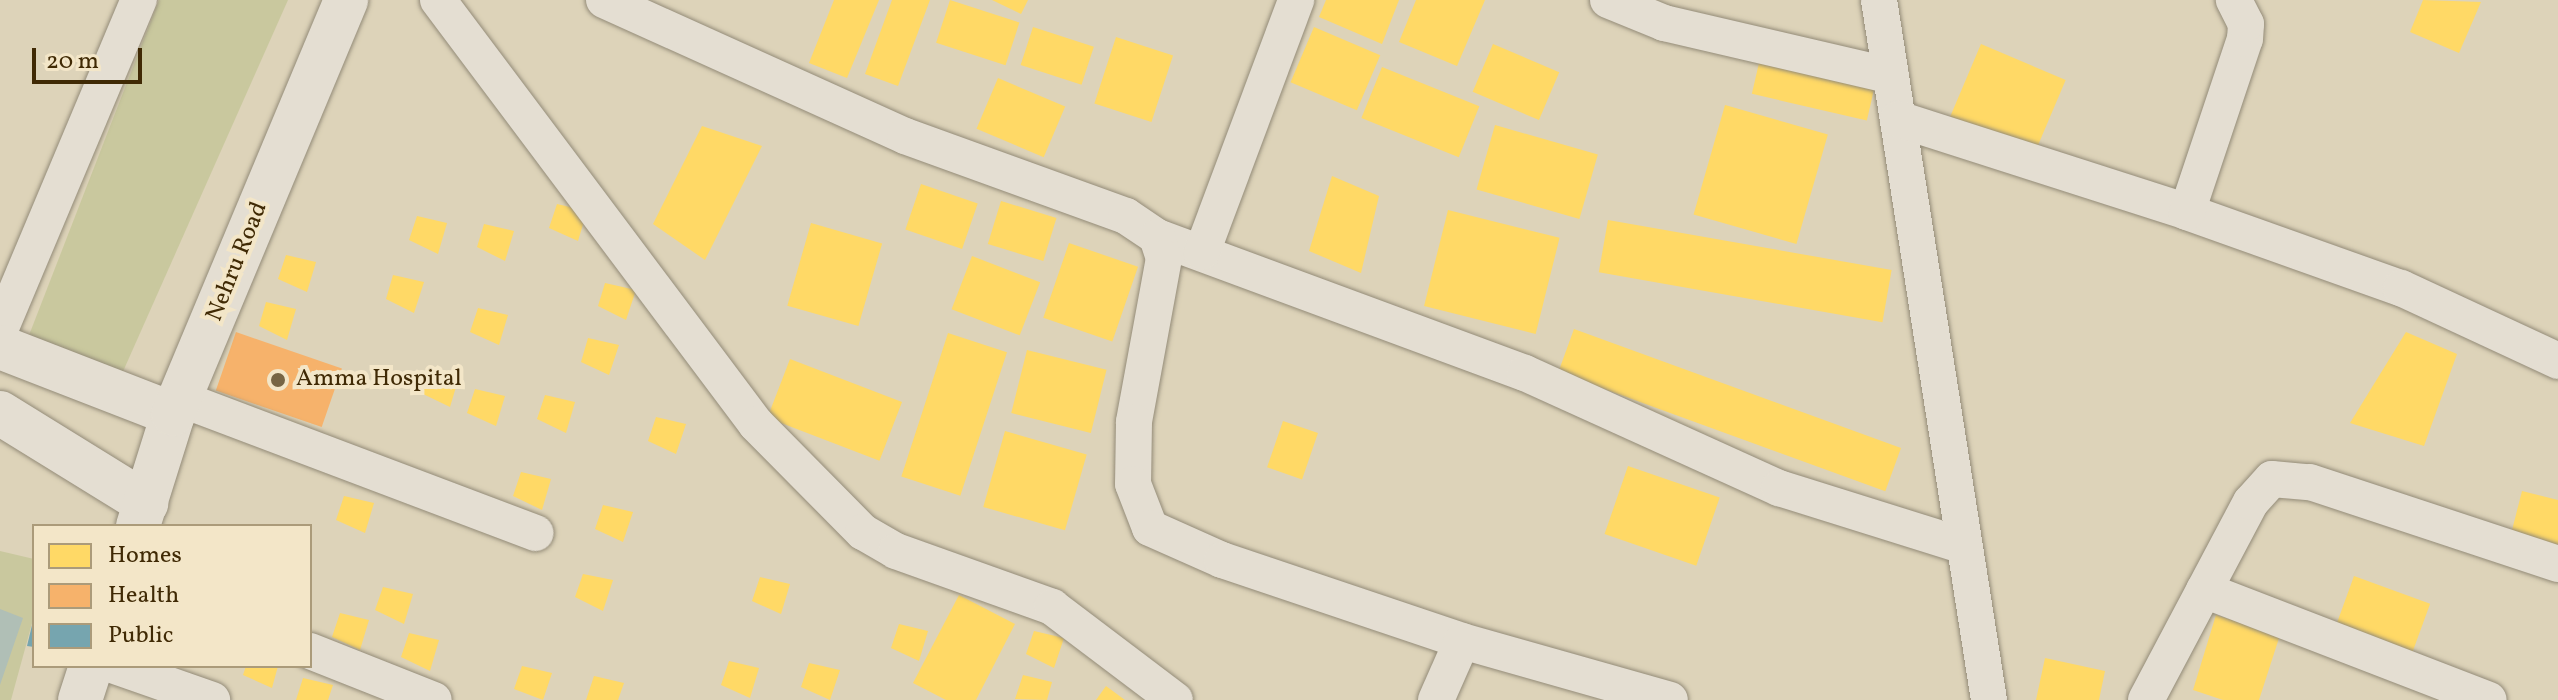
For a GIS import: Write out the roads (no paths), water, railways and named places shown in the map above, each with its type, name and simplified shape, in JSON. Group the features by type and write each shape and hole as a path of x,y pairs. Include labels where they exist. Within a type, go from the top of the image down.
{"main road":[{"name":"Nehru Road","path":"142,515 177,406 346,0"},
{"path":"0,347 177,406"},
{"path":"0,413 142,515"},
{"path":"80,700 90,668"}],"street":[{"path":"0,330 139,0"},
{"path":"438,0 756,424 863,532 896,551 1052,607 1175,700"},
{"path":"604,0 905,136 1126,216 1157,237 1525,373 1779,488 1964,546"},
{"path":"1202,252 1296,0"},
{"path":"1608,0 1664,23 1891,76"},
{"path":"1879,0 1989,700"},
{"path":"2187,212 2245,39 2246,24 2234,0"},
{"path":"1898,119 2187,212 2401,288 2558,361"},
{"path":"1157,237 1164,258 1133,437 1133,484 1150,528 1448,680 1670,700"},
{"path":"177,406 536,533"},
{"path":"2146,700 2259,489 2272,479 2290,477 2558,564"},
{"path":"2204,590 2489,700"},
{"path":"312,652 434,700"},
{"path":"121,668 212,700"}],"place":[{"name":"Amma Hospital","path":"278,380"}]}
